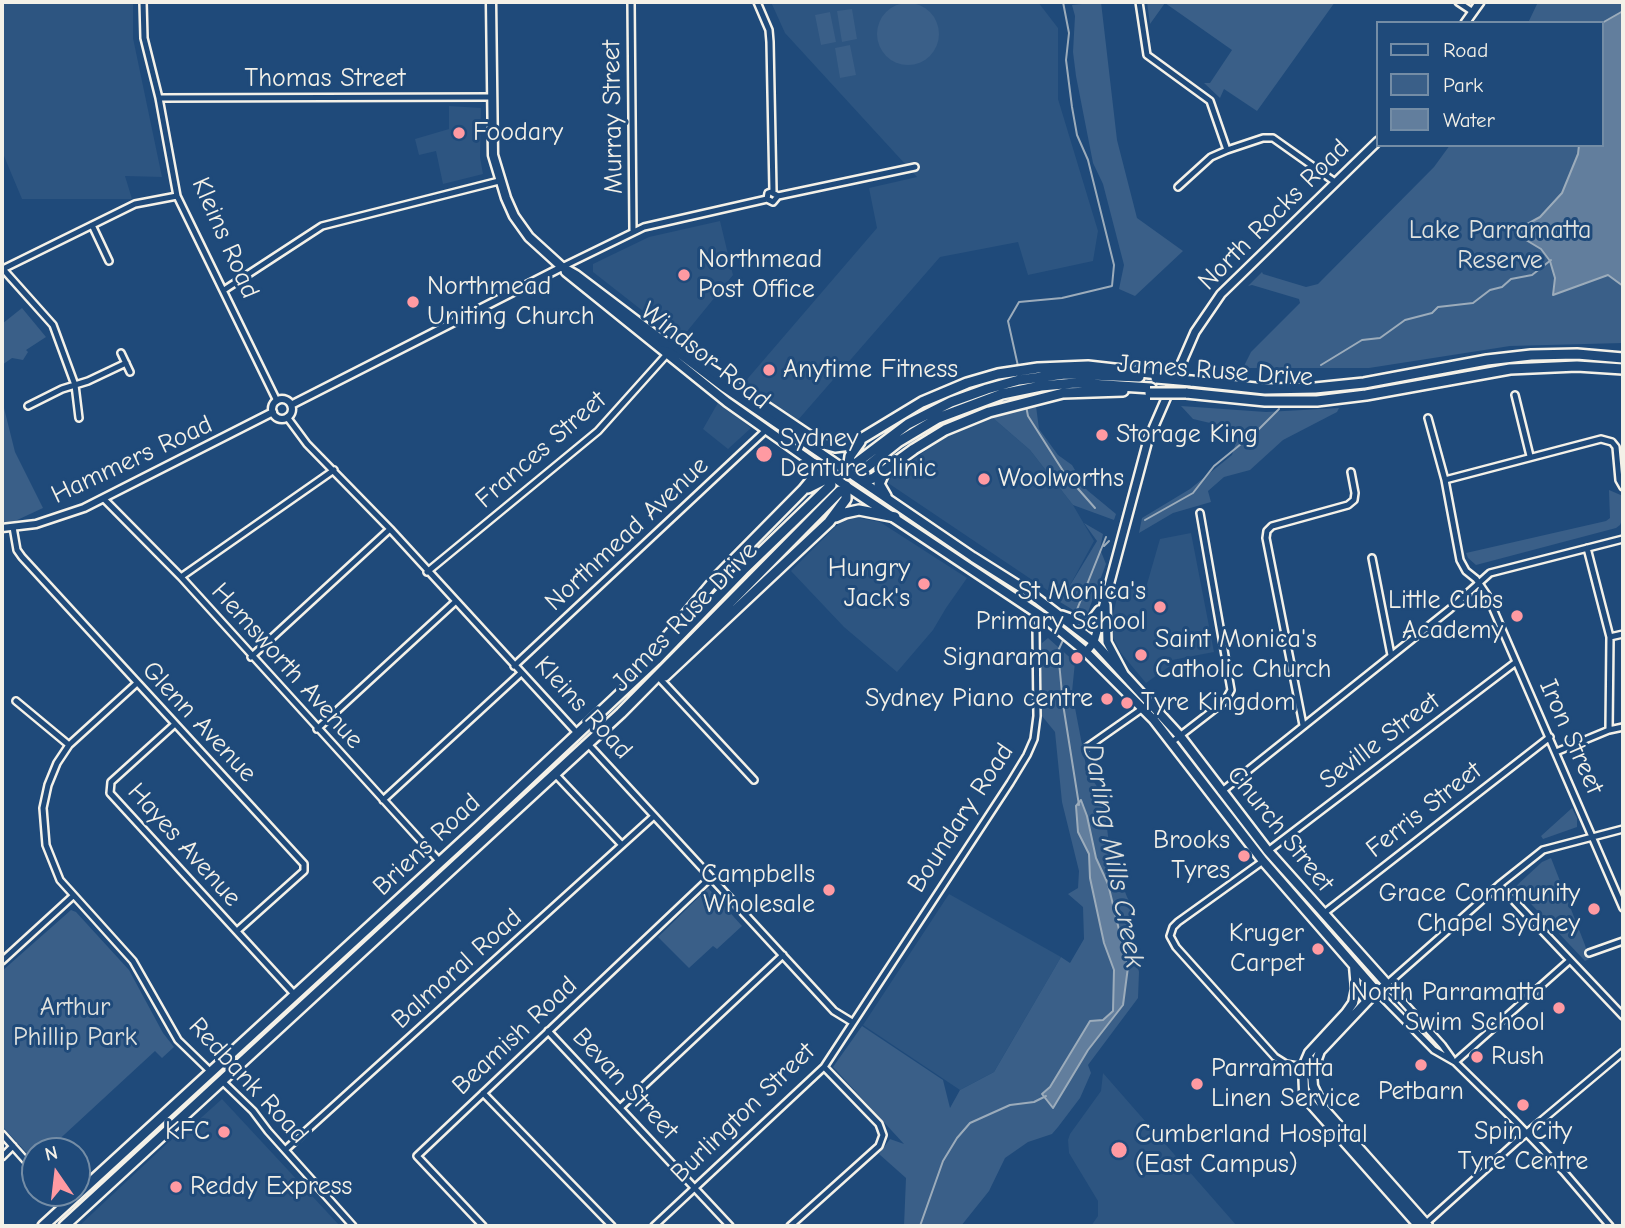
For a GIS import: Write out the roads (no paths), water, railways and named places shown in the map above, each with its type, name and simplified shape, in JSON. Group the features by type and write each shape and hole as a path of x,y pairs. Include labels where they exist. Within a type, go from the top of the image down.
{"highway":[{"path":"663,342 674,345 820,443 835,447 843,447 922,402 967,383 998,374 1040,377"},
{"name":"James Ruse Drive","path":"1040,377 1087,374 1157,376 1265,389 1315,388 1364,383 1521,356 1577,354 1623,358"},
{"name":"James Ruse Drive","path":"1040,377 1265,401 1317,401 1510,369 1577,366 1623,369"},
{"path":"860,467 887,439 929,412 962,397 1040,377"},
{"path":"867,484 945,430 1004,407 1043,397 1097,390 1151,390"},
{"path":"621,713 661,680 829,522 846,499 843,481 849,459 869,434"},
{"path":"614,699 719,575 803,491 817,473 816,464"},
{"path":"886,496 879,484 887,469"},
{"path":"803,491 820,481 843,481"},
{"name":"James Ruse Drive","path":"621,713 843,481"},
{"name":"Briens Road","path":"43,1226 578,734 656,660 725,588 843,481"},
{"path":"829,522 855,510 895,517"},
{"name":"Briens Road","path":"64,1226 621,713"},
{"name":"Kleins Road","path":"578,734 587,743"},
{"name":"Redbank Road","path":"212,1072 222,1081"}],"main road":[{"name":"Windsor Road","path":"491,2 492,143 499,181 514,216 529,237 571,278 670,352 766,430 1070,638"},
{"path":"1466,21 1480,2"},
{"name":"North Rocks Road","path":"1086,652 1094,642 1148,440 1195,332 1221,294 1376,143"},
{"name":"Windsor Road","path":"562,267 663,342 670,352 830,458 843,481"},
{"path":"843,481 867,484 1076,624 1092,619 1105,597"},
{"name":"North Rocks Road","path":"1105,597 1107,642 1125,675"},
{"name":"Church Street","path":"1076,624 1180,736 1262,861 1377,992"},
{"name":"Church Street","path":"1070,638 1143,708 1217,795 1387,984"},
{"path":"1354,966 1356,989 1353,1003 1316,1043 1308,1067 1313,1086 1324,1109 1424,1225"},
{"path":"1308,1067 1325,1045 1387,984"}],"street":[{"name":"Kleins Road","path":"143,2 144,38 159,98 177,196 278,401"},
{"name":"Murray Street","path":"631,2 634,231"},
{"path":"757,2 771,42 775,194"},
{"path":"1139,2 1147,55 1210,101 1227,150"},
{"path":"1458,2 1473,12"},
{"name":"Thomas Street","path":"159,98 491,97"},
{"path":"1178,187 1211,158 1263,138 1273,138 1335,182"},
{"path":"291,405 634,231 767,199 768,193 775,194 915,167"},
{"path":"224,290 322,226 499,181"},
{"path":"79,418 75,385 53,325 3,268 135,204 177,196"},
{"path":"92,225 109,261"},
{"name":"Frances Street","path":"428,572 598,431 670,352"},
{"path":"121,353 130,372"},
{"path":"28,405 62,389 88,382 126,363"},
{"path":"1515,395 1530,456"},
{"path":"284,399 291,405 291,413 287,417 279,418 273,412 274,404 278,401 284,399"},
{"name":"Hammers Road","path":"2,527 54,519 104,499 273,412"},
{"name":"Kleins Road","path":"287,417 307,444 390,529 578,734"},
{"name":"Iron Street","path":"1428,418 1445,480 1461,560 1466,572 1479,583 1516,662 1623,908"},
{"name":"Northmead Avenue","path":"514,666 766,430"},
{"path":"1445,480 1601,439 1612,442 1616,447 1619,480 1623,487"},
{"path":"181,577 334,470"},
{"path":"1303,725 1266,538 1267,531 1272,526 1348,505 1356,494 1351,472"},
{"name":"Hemsworth Avenue","path":"104,499 181,577 440,862"},
{"path":"1172,742 1225,701 1231,690 1200,513"},
{"name":"Glenn Avenue","path":"13,527 17,550 22,558 306,867 237,931"},
{"path":"251,657 390,529"},
{"path":"1217,795 1496,570 1623,539"},
{"path":"1587,548 1611,637 1609,730"},
{"path":"1372,558 1391,655"},
{"path":"317,729 455,602"},
{"name":"Boundary Road","path":"852,1022 1027,755 1034,738 1037,716 1036,629 1041,616"},
{"path":"1611,637 1623,634"},
{"name":"Seville Street","path":"1268,851 1516,662"},
{"path":"383,800 521,673"},
{"path":"661,680 754,780"},
{"name":"Redbank Road","path":"137,683 69,745 50,777 43,821 46,845 60,880 133,961 178,1040 212,1072"},
{"path":"16,701 69,745"},
{"path":"1086,748 1143,708"},
{"name":"Hayes Avenue","path":"175,724 111,782 110,793 295,995"},
{"path":"1556,752 1623,727"},
{"name":"Ferris Street","path":"1323,914 1550,737"},
{"name":"Kleins Road","path":"587,743 834,1011 852,1022"},
{"path":"555,774 622,845"},
{"name":"Balmoral Road","path":"285,1150 654,816"},
{"path":"1387,984 1499,885 1543,850 1623,829"},
{"path":"1262,861 1178,922 1172,927 1170,936 1176,947 1275,1057 1286,1064 1308,1067"},
{"name":"Beamish Road","path":"483,1226 417,1156 710,878"},
{"path":"1499,885 1623,1016"},
{"path":"2,961 73,896"},
{"path":"1589,953 1623,941"},
{"path":"621,1107 783,955"},
{"path":"1453,1061 1569,961"},
{"name":"Church Street","path":"1387,984 1443,1045 1453,1061 1527,1133 1610,1226"},
{"name":"Church Street","path":"1377,992 1434,1051 1453,1061"},
{"name":"Burlington Street","path":"654,1226 824,1067 852,1022"},
{"name":"Bevan Street","path":"548,1031 730,1226"},
{"path":"1424,1225 1623,1052"},
{"path":"790,1226 879,1146 883,1135 879,1124 824,1067"},
{"name":"Redbank Road","path":"222,1081 232,1088 353,1226"},
{"path":"483,1093 612,1226"},
{"path":"2,1134 21,1155"},
{"path":"2,1157 13,1146"}],"water":[{"path":"1623,11 1623,286 1608,275 1553,295 1555,278 1550,261 1541,249 1526,240 1520,228 1540,217 1562,193 1579,147 1604,147 1604,22"},
{"path":"1081,800 1096,858 1108,884 1128,967 1123,1005 1088,1050 1053,1108 1042,1094 1050,1087 1090,1021 1103,1020 1113,1011 1114,970 1104,943 1090,878 1089,854 1078,832 1076,806"}],"waterway":[{"name":"Darling Mills Creek","path":"1018,366 1008,321 1019,302 1062,298 1112,286 1114,265 1088,160 1077,135 1072,107 1066,60 1069,33 1063,2"},
{"path":"1321,365 1362,340 1380,338 1405,320 1432,313 1438,307 1473,303 1511,279 1532,275 1551,260"},
{"name":"Darling Mills Creek","path":"1026,406 1028,416 1065,474 1095,508"},
{"path":"1145,520 1193,493 1214,466 1279,409"},
{"name":"Darling Mills Creek","path":"1074,617 1106,537"},
{"name":"Darling Mills Creek","path":"1104,546 1109,541"},
{"name":"Darling Mills Creek","path":"1064,638 1058,651 1063,704 1079,805"},
{"name":"Darling Mills Creek","path":"920,1226 943,1161 970,1123 1010,1105 1034,1102 1046,1096"}],"place":[{"name":"Foodary","path":"459,133"},
{"name":"Northmead Post Office","path":"684,275"},
{"name":"Northmead Uniting Church","path":"413,302"},
{"name":"Anytime Fitness","path":"769,370"},
{"name":"Storage King","path":"1102,435"},
{"name":"Sydney Denture Clinic","path":"764,454"},
{"name":"Woolworths","path":"984,479"},
{"name":"Hungry Jack's","path":"924,584"},
{"name":"St Monica's Primary School","path":"1160,607"},
{"name":"Little Cubs Academy","path":"1517,616"},
{"name":"Saint Monica's Catholic Church","path":"1141,655"},
{"name":"Signarama","path":"1077,658"},
{"name":"Sydney Piano centre","path":"1107,699"},
{"name":"Tyre Kingdom","path":"1127,703"},
{"name":"Brooks Tyres","path":"1244,856"},
{"name":"Campbells Wholesale","path":"829,890"},
{"name":"Grace Community Chapel Sydney","path":"1594,909"},
{"name":"Kruger Carpet","path":"1318,949"},
{"name":"North Parramatta Swim School","path":"1559,1008"},
{"name":"Rush","path":"1477,1057"},
{"name":"Petbarn","path":"1421,1065"},
{"name":"Parramatta Linen Service","path":"1197,1084"},
{"name":"Spin City Tyre Centre","path":"1523,1105"},
{"name":"KFC","path":"224,1132"},
{"name":"Cumberland Hospital (East Campus)","path":"1119,1150"},
{"name":"Reddy Express","path":"176,1187"}],"park label":[{"name":"Lake Parramatta Reserve","path":"1500,246"},
{"name":"Arthur Phillip Park","path":"75,1023"}]}
